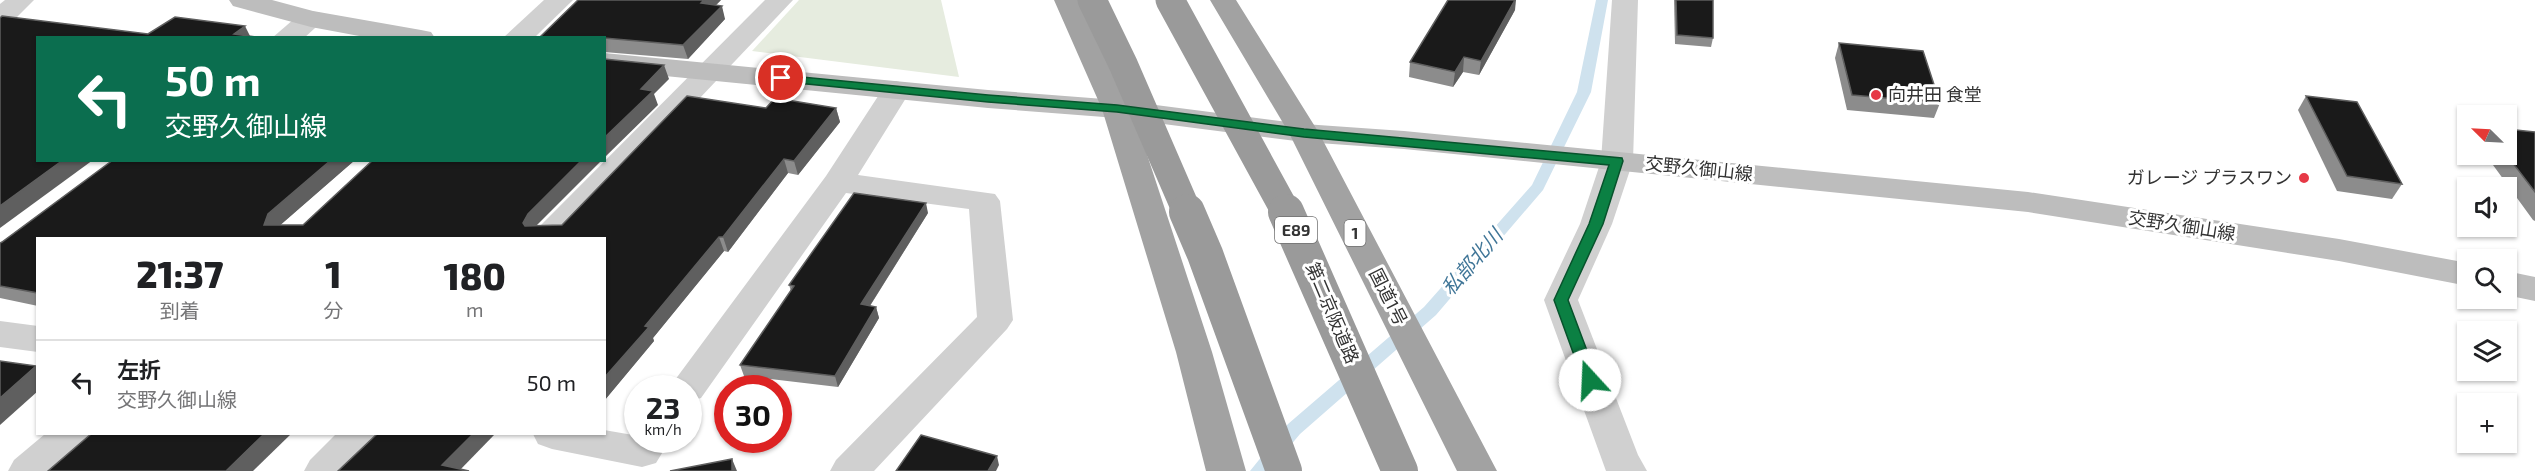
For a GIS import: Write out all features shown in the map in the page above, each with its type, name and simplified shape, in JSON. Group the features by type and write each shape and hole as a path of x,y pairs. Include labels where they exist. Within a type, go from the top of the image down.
{"highway":[{"path":"1067,0 1117,109 1194,352 1226,471"},
{"path":"1092,0 1123,64 1205,254 1284,471"},
{"name":"第二京阪道路","path":"1170,0 1296,230 1400,471"},
{"name":"国道1号","path":"1223,0 1304,133 1477,471"}],"main road":[{"path":"242,0 311,20 409,36"},
{"name":"交野久御山線","path":"606,61 1117,109 1304,133 1617,161 2028,202 2339,250 2457,273"},
{"path":"2517,285 2535,288"}],"street":[{"path":"0,18 21,0"},
{"path":"519,36 560,0"},
{"path":"549,237 780,0"},
{"path":"1625,0 1617,161 1596,224 1561,300 1620,460 1627,471"},
{"path":"289,36 311,20"},
{"path":"697,375 838,182 896,90"},
{"path":"838,182 984,201 995,320 850,471"},
{"path":"0,334 36,339"},
{"path":"28,471 69,435"},
{"path":"324,471 358,435"},
{"path":"557,435 624,448"}],"shaded area":[{"path":"799,0 941,0 959,77 752,51"}],"building":[{"path":"578,0 704,0 701,3 722,6 683,45 606,38 606,36 541,36"},
{"path":"1448,0 1515,0 1481,61 1464,57 1455,72 1410,62"},
{"path":"1676,0 1713,0 1713,38 1677,35"},
{"path":"2,16 148,34 175,17 245,26 234,34 248,36 36,36 36,162 60,162 0,206 0,18"},
{"path":"1839,43 1923,51 1940,103 1852,95"},
{"path":"606,59 664,65 641,89 653,91 606,136"},
{"path":"687,96 766,108 775,98 836,108 794,161 784,159 723,237 719,237 645,326 649,327 606,376 606,237 36,237 36,293 0,286 0,243 110,162 329,162 268,214 264,225 303,225 371,162 580,162 528,214 523,223 525,226 562,225"},
{"path":"2306,96 2357,102 2402,184 2347,176"},
{"path":"2517,130 2535,132 2535,192 2514,165 2517,165"},
{"path":"854,193 926,203 861,304 876,307 835,376 740,365 794,286 789,285"},
{"path":"0,361 36,366 0,398"},
{"path":"90,435 263,435 226,471 48,471"},
{"path":"376,435 472,435 442,465 469,471 338,471"},
{"path":"921,435 997,456 988,471 896,471"},
{"path":"732,459 732,471 670,471"}],"waterway":[{"name":"私部北川","path":"1259,471 1294,429 1430,311 1538,187 1584,92 1602,0"}],"place":[{"name":"向井田 食堂","path":"1876,95"},
{"name":"ガレージ プラスワン","path":"2304,178"}],"route":[{"path":"781,78 988,99 1117,109 1304,133 1404,140 1617,161 1596,224 1561,300 1590,380"}]}
